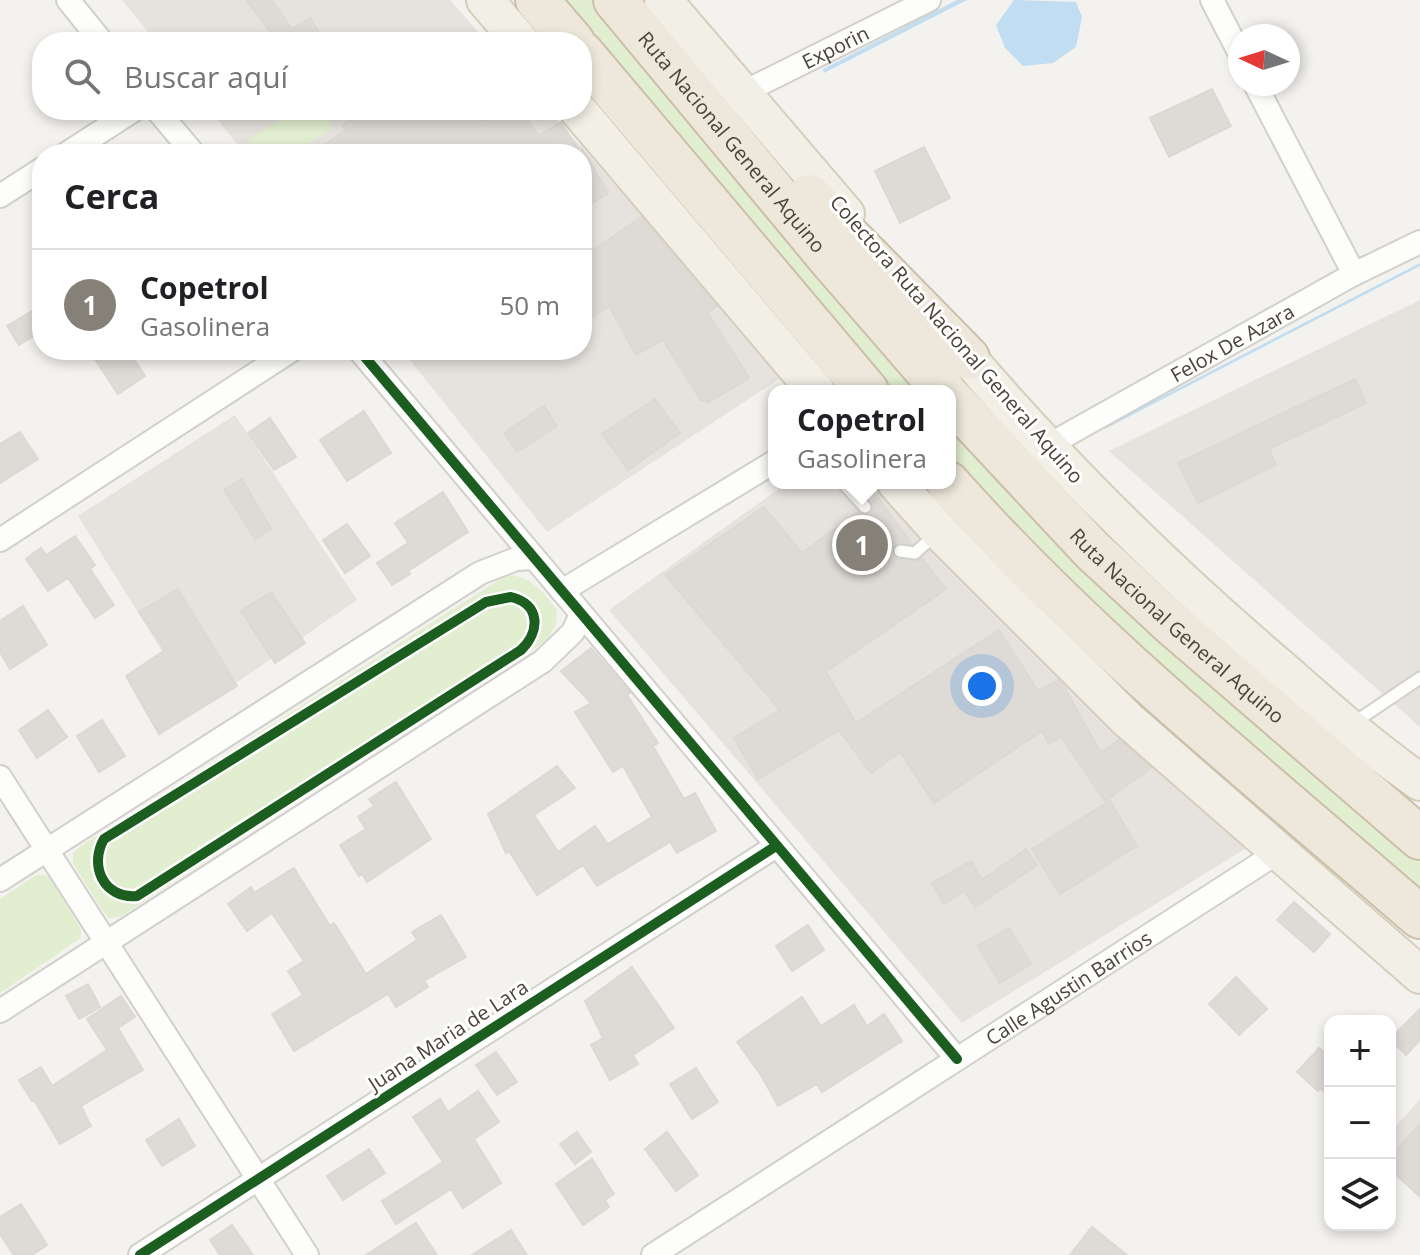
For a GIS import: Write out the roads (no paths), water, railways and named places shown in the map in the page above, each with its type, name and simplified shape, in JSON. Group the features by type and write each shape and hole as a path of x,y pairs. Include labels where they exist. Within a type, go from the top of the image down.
{"highway":[{"path":"537,0 564,32"},
{"name":"Ruta Nacional General Aquino","path":"615,0 675,75 762,147 956,375"},
{"path":"592,65 862,385"},
{"name":"Ruta Nacional General Aquino","path":"956,404 1092,550 1173,625 1420,838"},
{"path":"954,489 1037,576 1135,669 1420,917"}],"main road":[{"path":"485,0 512,32"},
{"path":"499,0 521,32"},
{"name":"Colectora Ruta Nacional General Aquino","path":"663,0 742,93 956,375 1047,446 1213,610 1349,727 1420,782"},
{"path":"586,120 811,385"},
{"path":"901,489 939,531 1128,720 1420,975"}],"street":[{"path":"68,0 94,32"},
{"name":"Exporin","path":"742,93 929,0"},
{"path":"1212,0 1228,31"},
{"path":"1261,96 1354,274"},
{"path":"81,144 119,120"},
{"path":"165,120 186,144"},
{"path":"0,196 32,175"},
{"name":"Felox De Azara","path":"1047,446 1354,274 1420,242"},
{"path":"0,540 277,360"},
{"path":"367,360 957,1059"},
{"path":"562,591 768,466"},
{"path":"0,880 480,573 516,559 534,558"},
{"path":"0,1011 543,661 559,649 573,632 581,614"},
{"path":"0,777 307,1255"},
{"name":"Juana Maria de Lara","path":"140,1255 776,846"},
{"name":"Calle Agustin Barrios","path":"653,1255 1280,851"}],"lane":[{"path":"848,489 865,507"},
{"path":"900,551 920,551 939,531"},
{"path":"1349,727 1420,678"}],"water":[{"path":"957,0 967,0 824,73 823,69"},
{"path":"1014,0 1076,2 1082,17 1076,47 1053,63 1023,66 1005,48 996,25"},
{"path":"1420,263 1420,266 1105,429 1103,427"}],"place":[{"name":"Copetrol","path":"862,545"}]}
